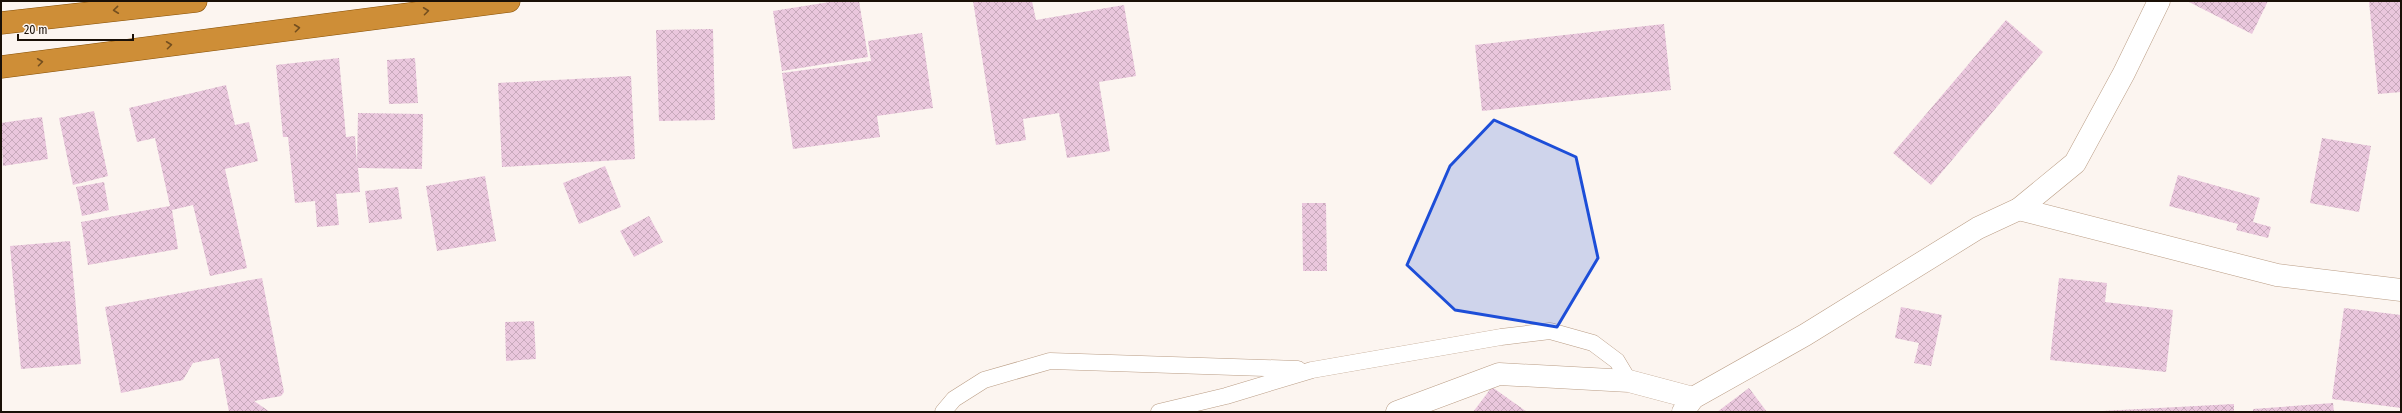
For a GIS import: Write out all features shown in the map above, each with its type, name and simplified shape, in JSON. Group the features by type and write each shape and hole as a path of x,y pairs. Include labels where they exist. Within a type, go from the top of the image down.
{"highway":[{"path":"1,23 196,1"},
{"path":"1,67 509,1"}],"street":[{"path":"1397,412 1499,374 1629,381 1688,405 1805,335 1978,228 2019,209 2075,163 2124,73 2159,1"},
{"path":"2019,209 2277,276 2401,290"}],"lane":[{"path":"1159,412 1226,396 1312,370 1501,337 1550,331 1593,343 1617,361 1629,381"},
{"path":"943,412 954,399 984,380 1050,361 1312,370"}],"highlighted area":[{"path":"1494,120 1576,157 1598,258 1557,327 1455,310 1407,265 1450,166"}],"building":[{"path":"836,1 859,1 868,57 782,71 773,11"},
{"path":"973,1 1032,1 1036,20 1124,5 1136,76 1099,82 1110,151 1067,158 1059,113 1023,119 1026,140 996,145"},
{"path":"2187,1 2268,1 2252,34"},
{"path":"2369,1 2401,1 2401,92 2378,94"},
{"path":"2006,20 2043,52 1931,185 1893,153"},
{"path":"1664,24 1671,90 1482,111 1475,45"},
{"path":"713,29 715,120 659,121 656,30"},
{"path":"922,33 933,108 877,116 880,137 793,149 782,73 871,61 868,41"},
{"path":"339,58 346,137 355,136 357,164 358,113 423,114 422,169 358,168 360,192 336,194 339,225 317,227 315,201 295,203 288,137 283,137 276,65"},
{"path":"415,58 418,103 389,104 387,60"},
{"path":"631,76 635,159 502,167 498,83"},
{"path":"226,85 235,125 249,122 258,161 225,169 247,268 210,276 193,205 172,210 178,249 88,265 81,222 170,206 155,138 137,142 129,108"},
{"path":"94,111 108,176 73,185 59,118"},
{"path":"42,117 48,159 3,166 1,123"},
{"path":"2322,138 2371,146 2359,212 2310,203"},
{"path":"605,166 621,207 579,224 563,183"},
{"path":"2178,175 2260,198 2253,222 2271,227 2268,238 2236,230 2238,224 2169,206"},
{"path":"485,176 496,241 437,251 426,186"},
{"path":"104,182 109,210 82,216 76,187"},
{"path":"398,187 402,219 369,223 365,191"},
{"path":"1302,203 1326,203 1327,271 1303,271"},
{"path":"649,216 663,242 634,257 620,231"},
{"path":"70,241 81,364 21,369 10,246"},
{"path":"262,278 284,392 281,396 254,401 270,412 229,412 219,358 193,363 183,380 121,393 105,307"},
{"path":"2059,278 2107,283 2105,302 2173,310 2166,372 2050,360"},
{"path":"1901,307 1942,315 1931,366 1914,363 1919,343 1895,338"},
{"path":"2344,308 2401,315 2401,408 2332,399"},
{"path":"534,321 536,359 506,361 505,322"},
{"path":"1492,387 1527,412 1473,412"},
{"path":"1749,388 1767,412 1717,412"},
{"path":"2333,403 2334,412 2253,412 2253,409"},
{"path":"2234,404 2234,412 2102,412 2102,411"}]}
